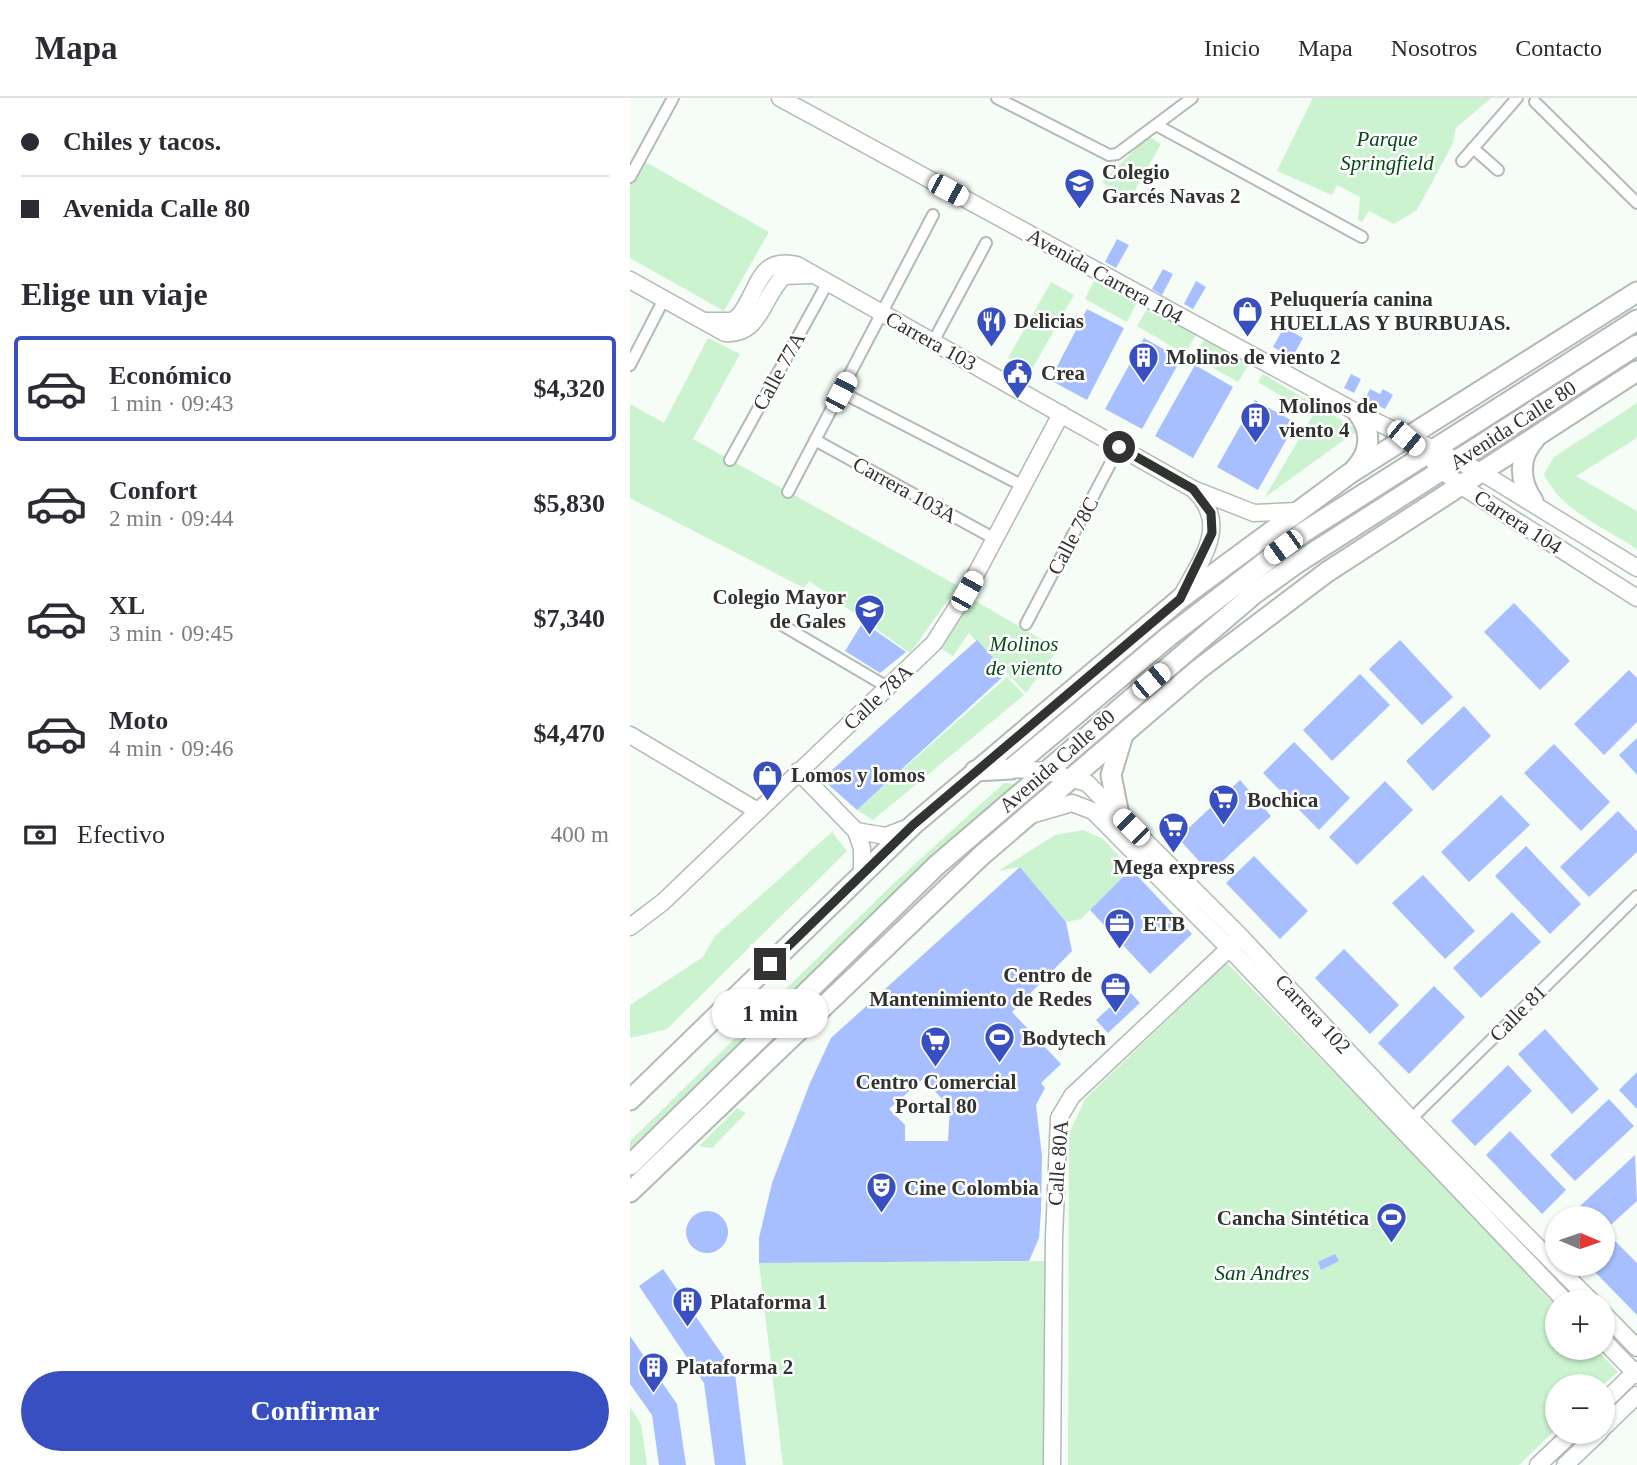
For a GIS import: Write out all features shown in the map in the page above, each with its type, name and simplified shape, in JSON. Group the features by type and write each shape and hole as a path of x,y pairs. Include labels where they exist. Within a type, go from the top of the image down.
{"highway":[{"name":"Avenida Calle 80","path":"630,1100 913,825 1180,599 1349,474 1637,292"},
{"name":"Avenida Calle 80","path":"975,771 1011,769 1168,637 1263,562 1428,452 1637,320"},
{"name":"Avenida Calle 80","path":"630,1165 928,875 1045,771 1254,594 1297,563 1637,345"},
{"name":"Avenida Calle 80","path":"630,1192 924,909 1125,731 1274,610 1460,485 1637,371"},
{"path":"1349,474 1363,460 1368,442 1365,424 1357,413"},
{"path":"1533,501 1523,484 1521,470 1530,444 1539,435"},
{"path":"1119,815 1111,775 1117,747 1125,731"}],"street":[{"path":"630,177 673,98"},
{"name":"Avenida Carrera 104","path":"780,98 1406,438"},
{"path":"997,98 1109,155 1117,154 1158,126 1192,98"},
{"path":"1461,161 1517,98"},
{"path":"1535,102 1637,202"},
{"path":"1158,126 1362,237"},
{"path":"1473,148 1498,170"},
{"path":"788,492 933,215"},
{"path":"933,342 986,243"},
{"name":"Carrera 103","path":"664,299 706,321 732,321 738,317 762,275 775,264 797,265 1193,489 1254,513 1296,511"},
{"name":"Calle 77A","path":"730,460 822,279"},
{"path":"630,280 664,299 630,365"},
{"path":"841,392 1023,486"},
{"name":"Calle 78A","path":"630,928 663,902 756,810 919,659 947,625 1061,414"},
{"name":"Carrera 104","path":"1406,438 1449,465 1481,472 1533,501 1637,568"},
{"name":"Carrera 103A","path":"816,440 995,539"},
{"name":"Calle 78C","path":"1026,624 1119,447"},
{"name":"Carrera 104","path":"1449,465 1460,485 1637,598"},
{"name":"Carrera 103","path":"1180,599 1212,533 1211,513 1193,489"},
{"path":"782,625 889,688"},
{"path":"630,735 756,810"},
{"name":"Carrera 102","path":"1011,769 1045,771 1074,777 1087,783 1406,1124 1555,1290"},
{"path":"798,771 856,831 862,848 862,874"},
{"name":"Carrera 102","path":"1025,818 1072,803 1093,811 1235,942"},
{"path":"856,831 886,835 913,825"},
{"name":"Calle 81","path":"1406,1124 1637,896"},
{"name":"Calle 80A","path":"1052,1465 1054,1238 1059,1118 1072,1096 1235,942"},
{"name":"Carrera 102","path":"1406,1124 1579,1290"},
{"path":"1615,1325 1637,1348"},
{"path":"1615,1352 1636,1373 1615,1392"},
{"path":"1615,1416 1637,1395"},
{"path":"1538,1465 1560,1444"},
{"path":"1565,1465 1587,1444"}],"green space":[{"name":"Parque Springfield","path":"1313,98 1491,98 1456,128 1453,143 1417,210 1394,224 1369,211 1362,222 1358,220 1360,197 1337,185 1332,195 1277,171"},
{"path":"1148,136 1161,144 1130,199 1102,182"},
{"path":"642,160 769,232 724,311 630,258 630,181"},
{"path":"1095,279 1137,302 1127,322 1085,299"},
{"path":"1051,282 1074,295 1031,371 1008,358"},
{"path":"1149,306 1197,333 1185,354 1137,326"},
{"path":"1206,336 1251,361 1238,382 1194,357"},
{"path":"708,338 740,354 693,439 958,586 910,653 809,581 804,588 630,498 630,404 664,423"},
{"path":"1263,374 1358,430 1265,497 1313,415 1258,382"},
{"path":"1637,403 1637,438 1576,476 1637,511 1637,549 1572,508 1551,487 1544,474 1554,457"},
{"name":"Molinos de viento","path":"972,599 1058,649 1026,693 969,633 953,656 940,648"},
{"path":"1007,677 1024,695 873,820 857,810"},
{"path":"1004,783 1017,784 630,1152 630,1141 895,882"},
{"path":"1083,830 1103,839 1131,869 1081,919 1066,922 1020,867 998,871 1055,835"},
{"path":"832,832 847,851 667,1029 630,1038 630,1005 703,957 715,936"},
{"name":"San Andres","path":"1227,963 1429,1170 1545,1294 1545,1360 1606,1360 1618,1372 1615,1375 1545,1374 1545,1440 1519,1465 1068,1465 1069,1134 1085,1099"},
{"path":"737,1108 746,1113 712,1148 699,1146"},
{"path":"1047,1261 1043,1465 783,1465 759,1263"},
{"path":"630,1407 641,1424 647,1465 630,1465"}],"building":[{"path":"1117,239 1129,245 1116,268 1105,262"},
{"path":"1163,269 1173,274 1162,295 1152,289"},
{"path":"1196,281 1206,287 1193,309 1184,304"},
{"path":"1087,309 1124,328 1087,400 1050,380"},
{"path":"1284,327 1303,338 1292,358 1273,347"},
{"name":"Molinos de viento 2","path":"1144,338 1181,359 1142,429 1105,409"},
{"path":"1195,365 1233,387 1193,458 1155,436"},
{"path":"1351,374 1361,379 1354,393 1344,388"},
{"path":"1370,389 1380,394 1383,389 1393,395 1385,409 1365,399"},
{"name":"Molinos de viento 4","path":"1255,400 1296,423 1258,490 1217,467"},
{"path":"1514,603 1570,661 1540,690 1484,632"},
{"name":"Colegio Mayor de Gales","path":"863,622 906,652 880,673 845,651"},
{"path":"977,640 1007,673 857,810 822,779"},
{"path":"1400,640 1453,697 1422,725 1369,669"},
{"path":"1629,670 1637,678 1637,722 1604,755 1574,724"},
{"path":"1360,674 1390,705 1332,761 1303,730"},
{"path":"1464,706 1491,736 1433,791 1406,761"},
{"path":"1637,738 1637,775 1619,755"},
{"path":"1294,742 1350,798 1319,830 1263,773"},
{"path":"1554,744 1610,802 1581,831 1524,773"},
{"name":"Bochica","path":"1240,780 1271,816 1210,873 1178,838"},
{"path":"1385,781 1413,810 1357,865 1329,837"},
{"path":"1501,795 1530,825 1469,882 1441,852"},
{"path":"1618,811 1637,831 1637,852 1589,897 1560,867"},
{"path":"1526,846 1581,904 1550,934 1495,876"},
{"path":"1254,856 1308,911 1280,939 1226,883"},
{"name":"Centro Comercial Portal 80","path":"1020,867 1066,922 1072,951 1012,1012 1061,1064 1041,1083 1045,1088 1036,1105 1042,1156 1041,1212 1039,1238 1029,1261 759,1263 759,1238 772,1183 810,1083 831,1038","holes":["923,1079 950,1107 948,1141 905,1141 905,1125 889,1109"]},
{"path":"1131,869 1192,934 1150,974 1090,910"},
{"path":"1423,875 1475,931 1445,959 1392,903"},
{"path":"1512,912 1541,942 1481,998 1453,968"},
{"path":"1344,949 1399,1005 1370,1034 1315,978"},
{"path":"1434,986 1465,1017 1409,1074 1378,1043"},
{"name":"Centro de Mantenimiento de Redes","path":"1128,990 1140,1003 1108,1033 1096,1020"},
{"path":"1545,1029 1599,1089 1572,1114 1518,1054"},
{"path":"1508,1065 1532,1091 1475,1146 1451,1121"},
{"path":"1637,1072 1637,1109 1619,1090"},
{"path":"1609,1099 1634,1126 1575,1181 1550,1155"},
{"path":"1510,1131 1566,1190 1550,1206 1545,1206 1542,1214 1486,1155"},
{"path":"1635,1155 1637,1201 1615,1221 1615,1206 1580,1206"},
{"path":"707,1211 722,1217 728,1232 722,1247 707,1253 692,1247 686,1232 692,1217"},
{"path":"1615,1241 1637,1263 1637,1315 1599,1276 1615,1276"},
{"path":"1335,1254 1339,1261 1321,1270 1318,1262"},
{"name":"Plataforma 1","path":"663,1269 735,1373 746,1465 715,1465 704,1383 639,1286"},
{"name":"Plataforma 2","path":"630,1336 677,1404 686,1465 659,1465 652,1415 630,1384"}],"place":[{"name":"Colegio Garcés Navas 2","path":"1079,211"},
{"name":"Peluquería canina HUELLAS Y BURBUJAS.","path":"1247,338"},
{"name":"Delicias","path":"991,348"},
{"name":"Molinos de viento 2","path":"1143,384"},
{"name":"Crea","path":"1018,400"},
{"name":"Molinos de viento 4","path":"1256,445"},
{"name":"Colegio Mayor de Gales","path":"869,636"},
{"name":"Lomos y lomos","path":"768,802"},
{"name":"Bochica","path":"1224,827"},
{"name":"Mega express","path":"1174,854"},
{"name":"ETB","path":"1120,951"},
{"name":"Centro de Mantenimiento de Redes","path":"1115,1014"},
{"name":"Bodytech","path":"999,1065"},
{"name":"Centro Comercial Portal 80","path":"936,1069"},
{"name":"Cine Colombia","path":"881,1215"},
{"name":"Cancha Sintética","path":"1392,1245"},
{"name":"Plataforma 1","path":"687,1329"},
{"name":"Plataforma 2","path":"653,1394"}],"route":[{"path":"770,964 913,825 1088,673 1180,599 1212,533 1211,513 1204,500 1193,489 1119,447"}]}
